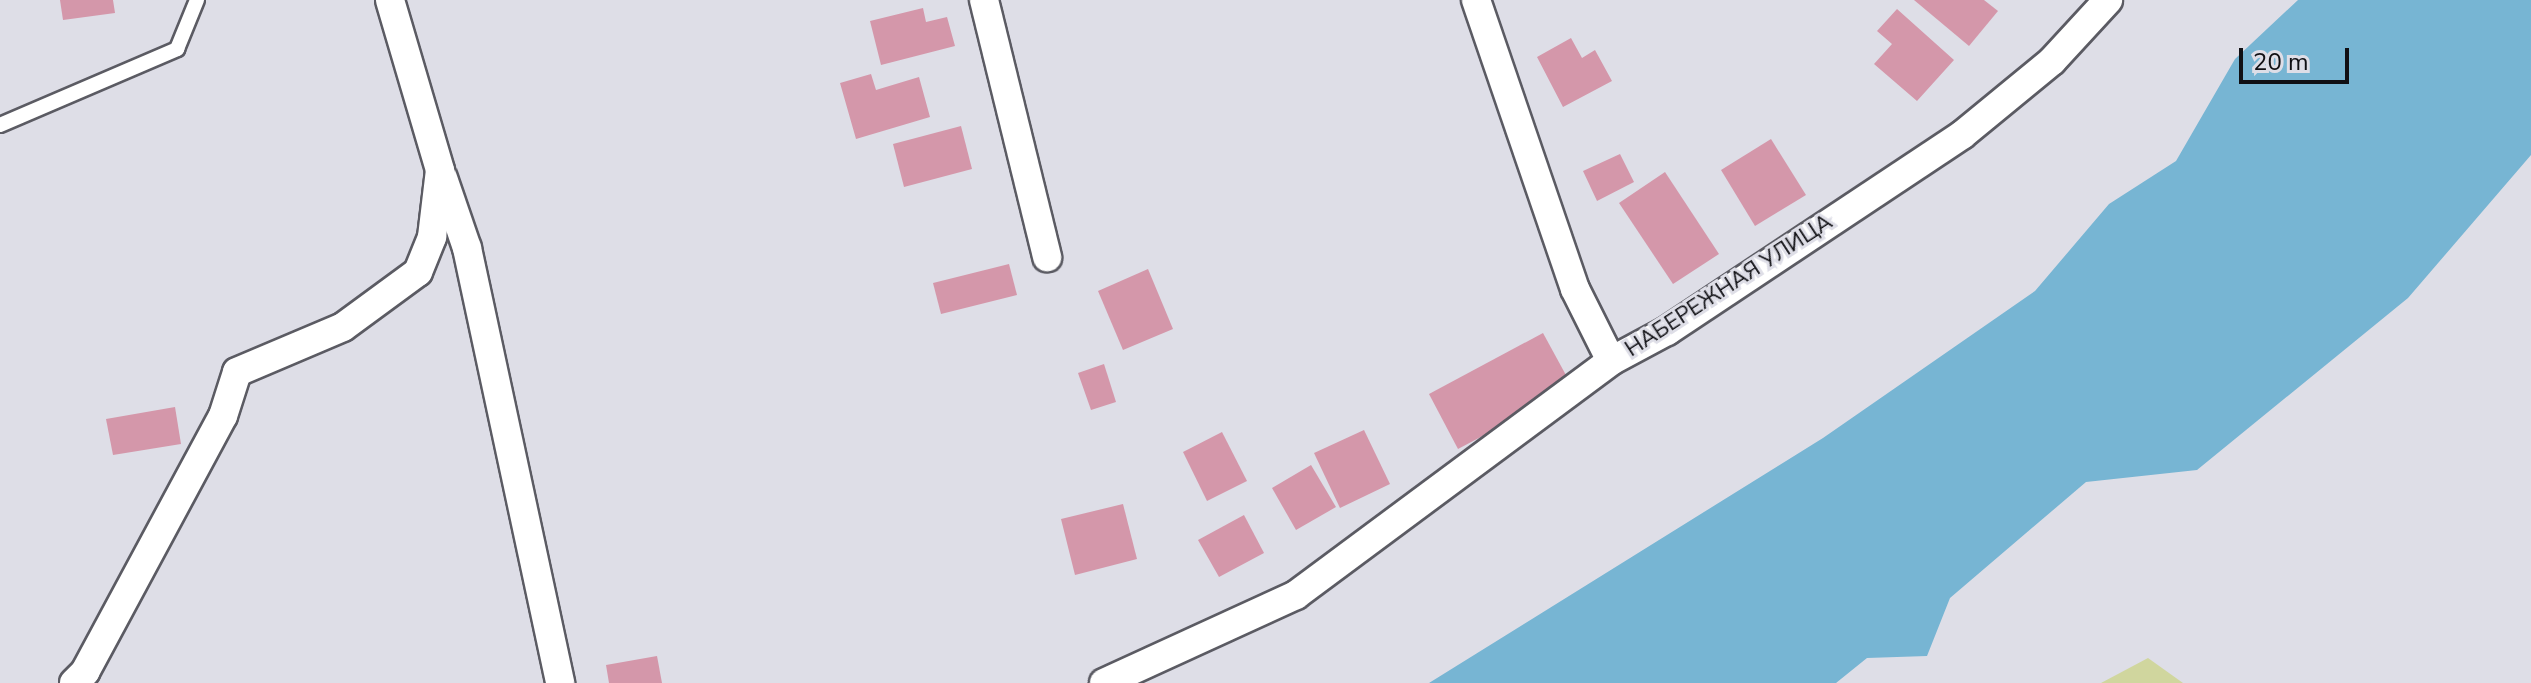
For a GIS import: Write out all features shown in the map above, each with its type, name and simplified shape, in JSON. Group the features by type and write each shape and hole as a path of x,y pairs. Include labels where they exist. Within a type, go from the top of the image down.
{"street":[{"path":"390,0 440,170 467,248 560,683"},
{"path":"984,0 1047,257"},
{"name":"НАБЕРЕЖНАЯ УЛИЦА","path":"1476,0 1575,289 1611,361 1667,331 1962,135 2052,61 2108,0"},
{"path":"74,683 85,672 223,416 237,372 343,327 418,272 432,237 440,170"},
{"path":"1104,683 1296,595 1611,361"}],"lane":[{"path":"0,125 177,49 197,0"}],"green space":[{"path":"2148,658 2183,683 2101,683"}],"water":[{"path":"2298,0 2531,0 2531,155 2408,298 2197,470 2086,482 1950,598 1927,656 1867,658 1836,683 1429,683 1823,438 2035,291 2109,204 2176,161 2235,59"}],"building":[{"path":"60,0 113,0 115,13 63,20"},
{"path":"1914,0 1984,0 1998,11 1969,46"},
{"path":"923,8 926,22 947,17 955,46 881,65 870,21"},
{"path":"1897,9 1954,60 1917,101 1874,64 1892,44 1877,31"},
{"path":"1571,38 1582,58 1595,50 1612,81 1563,107 1537,57"},
{"path":"871,74 876,90 919,77 930,117 856,139 840,83"},
{"path":"961,126 972,169 904,187 893,144"},
{"path":"1771,139 1806,195 1755,226 1721,170"},
{"path":"1620,154 1634,182 1597,201 1583,171"},
{"path":"1665,172 1719,254 1673,284 1619,203"},
{"path":"1009,264 1017,295 941,314 933,283"},
{"path":"1148,269 1173,329 1123,350 1098,291"},
{"path":"1543,333 1573,388 1458,449 1429,394"},
{"path":"1104,364 1116,402 1091,410 1078,373"},
{"path":"175,407 181,444 113,455 106,419"},
{"path":"1364,430 1390,484 1340,508 1314,453"},
{"path":"1222,432 1247,481 1207,501 1183,452"},
{"path":"1311,465 1336,507 1296,530 1272,488"},
{"path":"1123,504 1137,559 1075,575 1061,519"},
{"path":"1244,515 1264,553 1219,577 1198,540"},
{"path":"657,656 662,683 609,683 606,665"}]}
